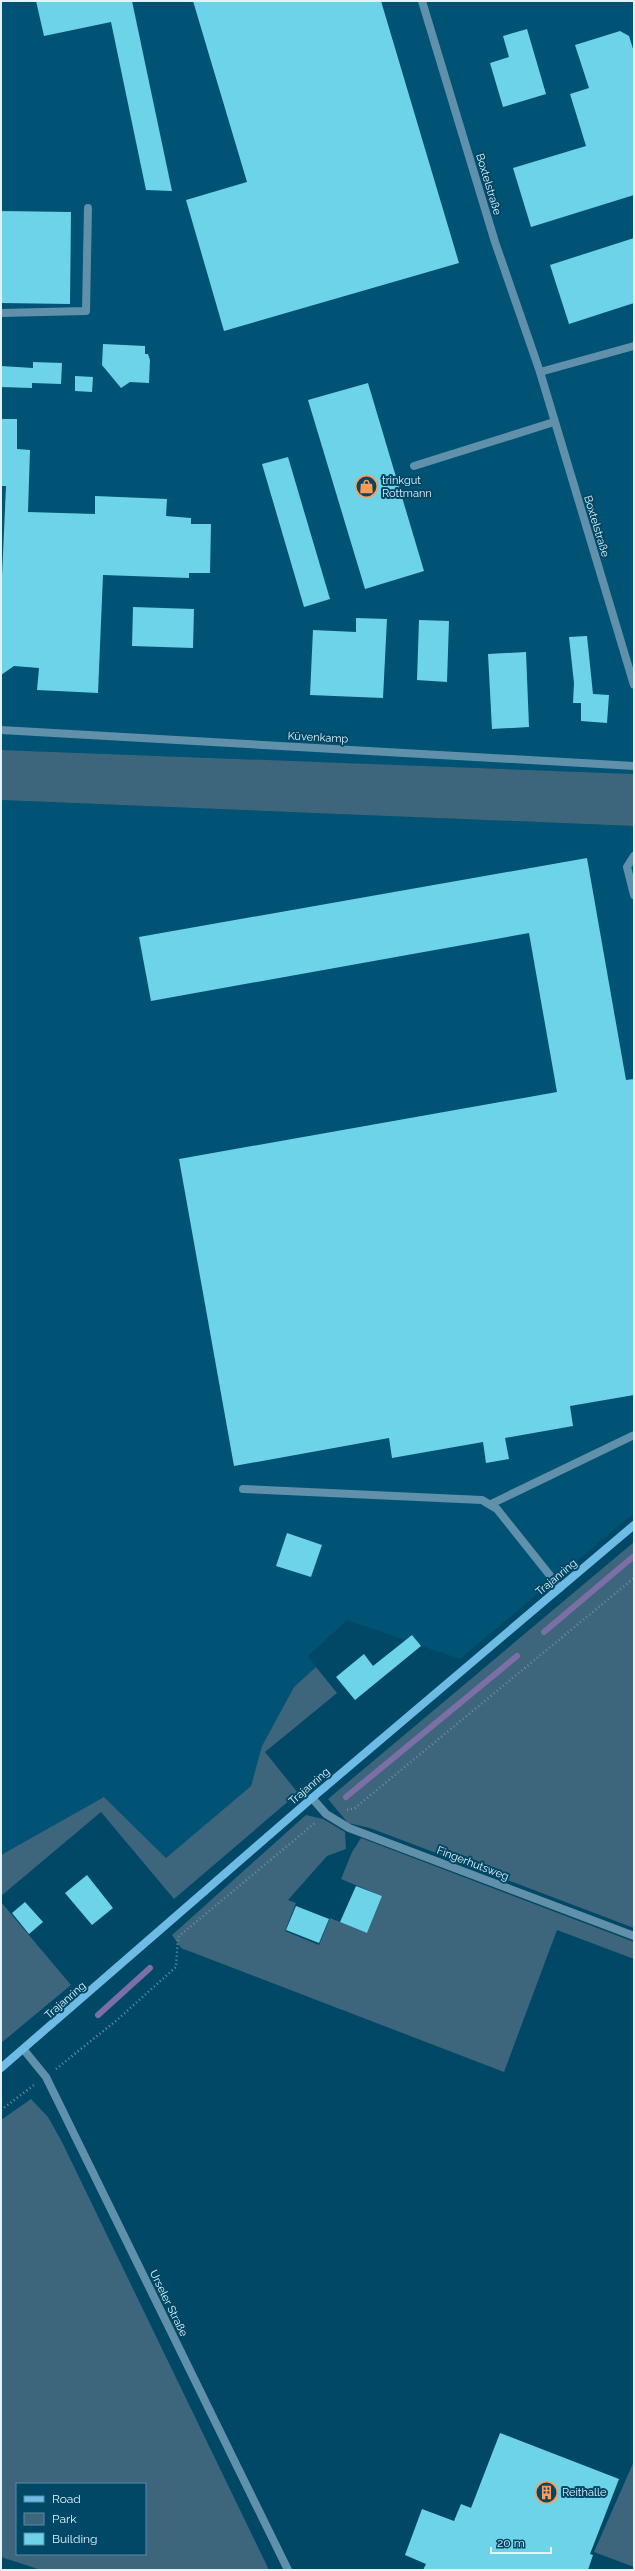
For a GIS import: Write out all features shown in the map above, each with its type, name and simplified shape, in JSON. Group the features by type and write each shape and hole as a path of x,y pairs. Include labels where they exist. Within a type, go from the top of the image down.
{"main road":[{"name":"Trajanring","path":"1,2068 24,2050 312,1798 634,1525"}],"street":[{"name":"Boxtelstraße","path":"422,1 495,242 540,372 634,685"},
{"path":"1,313 86,311 88,208"},
{"path":"540,372 634,346"},
{"path":"414,466 554,422"},
{"name":"Küvenkamp","path":"1,730 634,766"},
{"path":"634,856 627,867 634,894"},
{"path":"491,1504 634,1435"},
{"path":"243,1489 473,1498 491,1504 560,1588"},
{"name":"Fingerhutsweg","path":"312,1798 326,1814 349,1828 634,1936"},
{"name":"Urseler Straße","path":"24,2050 46,2077 288,2570"}],"path":[{"path":"1,2110 46,2077 117,2020 176,1967 178,1937 326,1814 355,1808 634,1578"}],"shaded area":[{"path":"1,1 634,1 634,774 1,750"},
{"path":"1,800 634,826 634,1513 460,1659 347,1620 308,1656 316,1667 294,1687 262,1746 251,1786 166,1858 104,1797 1,1855"}],"green space":[{"path":"1,750 634,774 634,826 1,800"},
{"path":"634,1542 634,1928 370,1828 348,1823 328,1799"},
{"path":"316,1667 337,1693 265,1752 298,1793 174,1899 101,1812 1,1896 1,1855 104,1797 166,1858 251,1786 262,1746 294,1687"},
{"path":"306,1815 323,1819 345,1832 346,1849 327,1856 288,1900 296,1903 285,1931 319,1945 330,1918 367,1933 382,1896 341,1879 352,1852 361,1838 634,1942 634,1959 557,1930 504,2072 181,1948 172,1935"},
{"path":"1,1902 71,1985 1,2043"},
{"path":"31,2099 48,2117 62,2142 269,2570 41,2570 1,2557 1,2120"},
{"path":"634,2461 634,2567 594,2552"}],"building":[{"path":"36,1 132,1 172,191 146,190 111,22 44,36"},
{"path":"193,1 381,1 459,263 224,331 186,200 247,182"},
{"path":"527,29 546,94 503,107 490,63 509,57 503,36"},
{"path":"620,31 629,36 634,52 634,195 531,227 513,168 586,146 570,94 589,88 575,45"},
{"path":"1,211 71,212 70,304 1,303"},
{"path":"634,238 634,303 569,324 550,265"},
{"path":"103,344 145,346 145,354 148,354 150,360 149,383 130,382 121,388 102,365"},
{"path":"33,362 62,363 61,384 32,383 32,388 1,387 1,366 33,368"},
{"path":"75,376 93,377 92,392 75,391"},
{"name":"trinkgut Rottmann","path":"368,383 424,571 365,589 308,400"},
{"path":"1,419 17,419 17,449 30,450 28,512 95,514 95,496 167,499 166,516 191,518 191,524 211,524 210,573 189,573 189,578 103,575 98,693 37,690 39,668 14,666 1,675 1,599 6,486 1,486"},
{"path":"288,457 330,599 304,607 262,464"},
{"path":"133,607 194,609 193,648 132,646"},
{"path":"356,618 387,619 383,698 310,695 313,630 356,632"},
{"path":"419,620 449,621 447,682 417,680"},
{"path":"587,636 593,694 609,695 607,723 581,721 581,703 573,703 574,683 569,637"},
{"path":"526,652 529,727 492,729 488,654"},
{"path":"587,858 626,1080 634,1079 634,1395 570,1406 573,1426 505,1438 509,1459 486,1463 483,1442 392,1458 389,1438 234,1466 179,1159 557,1092 529,933 151,1001 139,937"},
{"path":"287,1533 322,1545 311,1577 276,1566"},
{"path":"412,1635 421,1646 355,1700 336,1677 364,1654 373,1666"},
{"path":"87,1875 113,1908 92,1925 65,1893"},
{"path":"356,1886 382,1896 367,1933 340,1922"},
{"path":"25,1902 43,1922 29,1934 12,1913"},
{"path":"296,1906 329,1919 319,1943 286,1930"},
{"path":"500,2433 619,2479 590,2554 593,2555 588,2570 423,2570 426,2564 405,2555 422,2509 454,2521 461,2504 471,2508"}],"waterway":[{"path":"544,1632 634,1556"},
{"path":"346,1797 517,1656"},
{"path":"98,2015 150,1968"}],"place":[{"name":"trinkgut Rottmann","path":"366,486"},
{"name":"Reithalle","path":"546,2492"}]}
